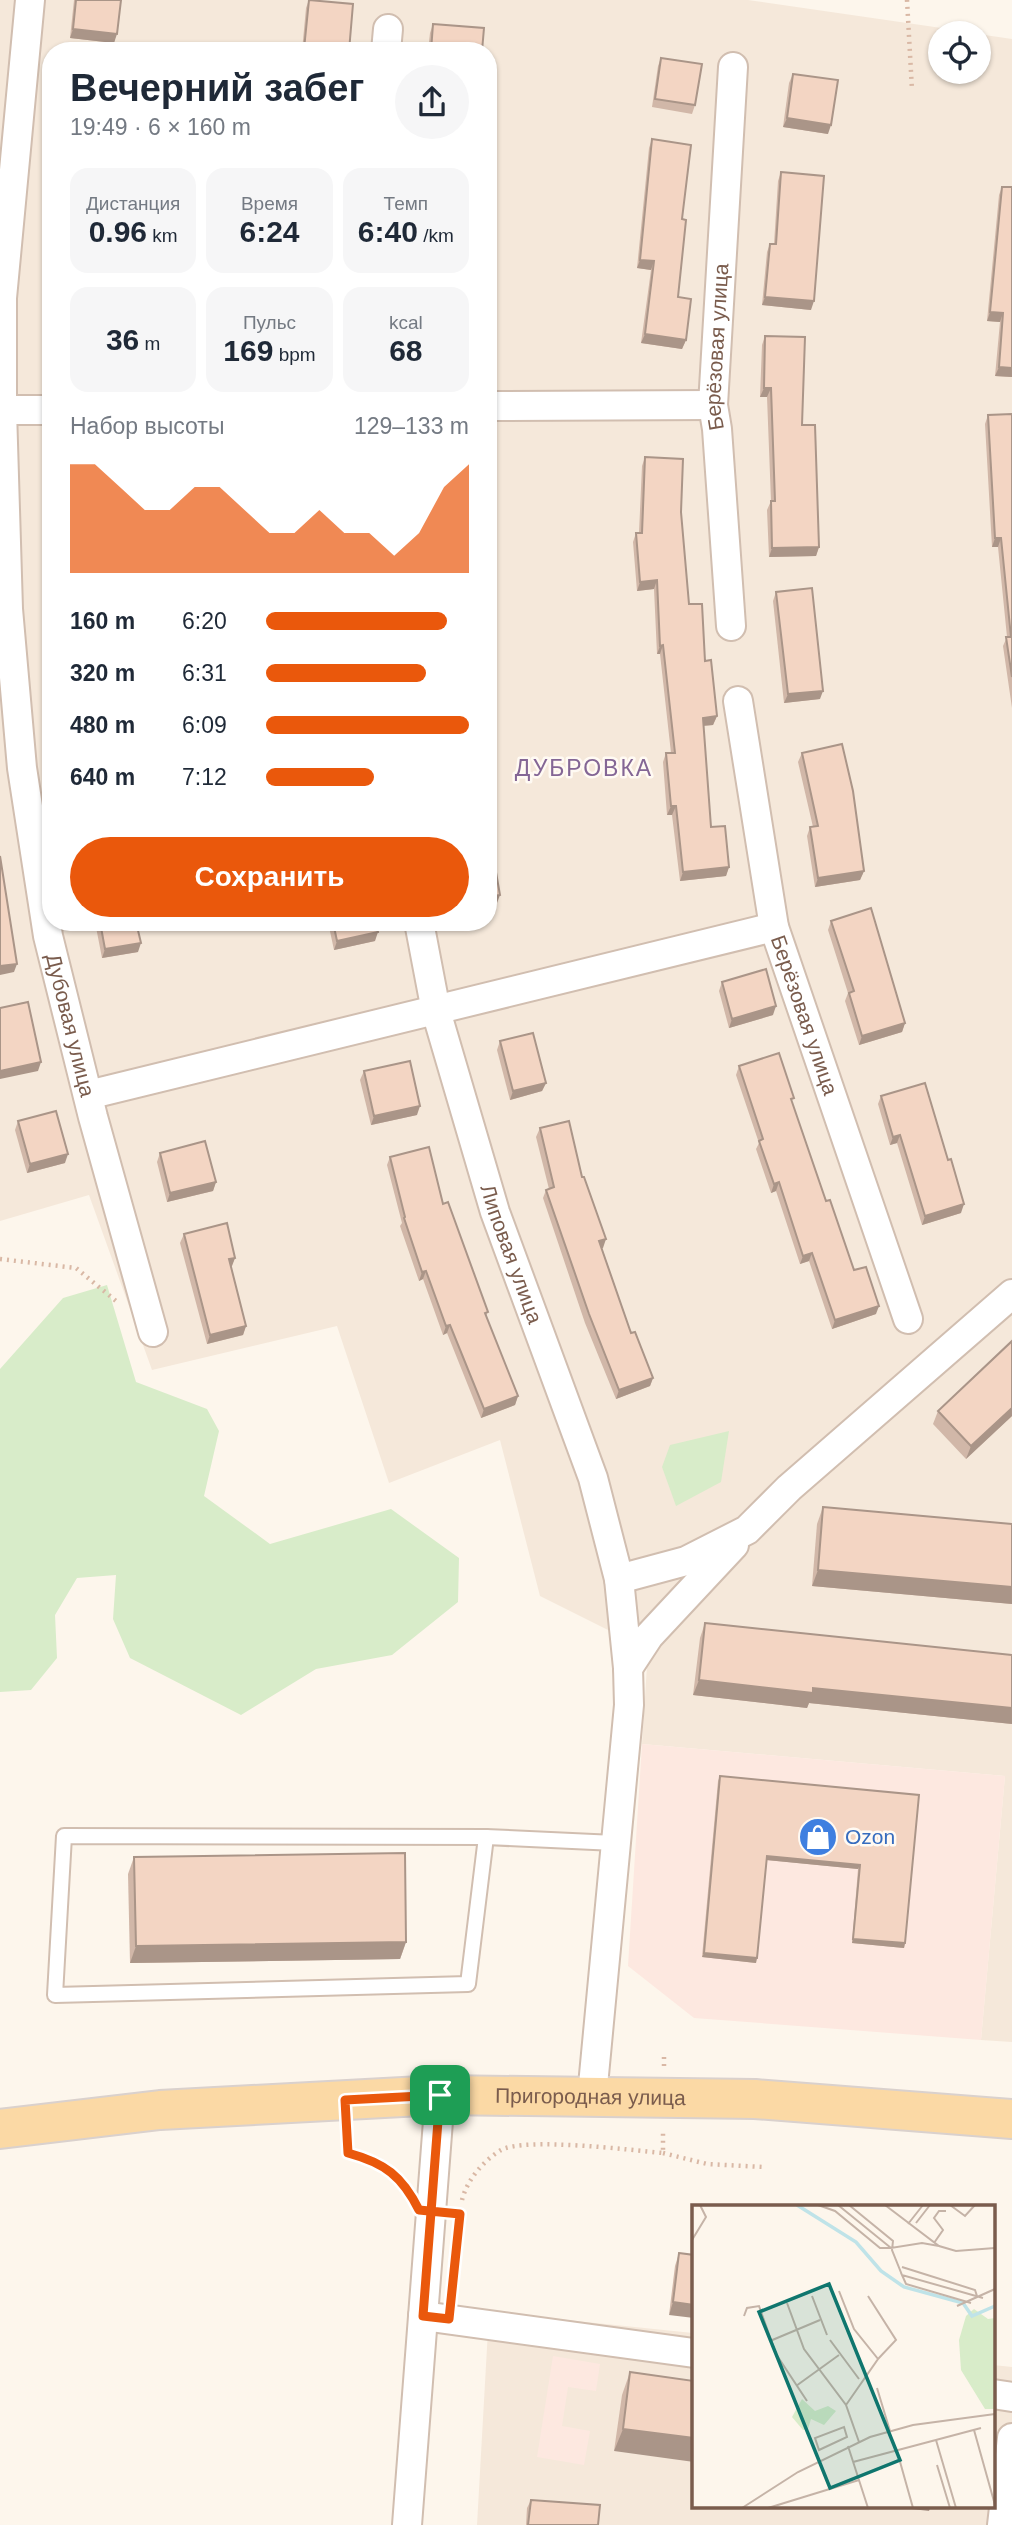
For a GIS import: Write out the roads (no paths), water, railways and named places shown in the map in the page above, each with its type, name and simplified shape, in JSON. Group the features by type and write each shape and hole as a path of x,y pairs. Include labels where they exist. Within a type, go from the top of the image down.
{"main road":[{"name":"Пригородная улица","path":"0,2129 160,2110 440,2095 755,2099 1012,2119"}],"street":[{"name":"Дубовая улица","path":"30,0 2,298 2,410 8,608 22,768 42,897"},
{"name":"Берёзовая улица","path":"731,626 713,405 733,67"},
{"path":"497,406 713,405"},
{"path":"2,410 42,410"},
{"name":"Берёзовая улица","path":"738,701 774,927 908,1319"},
{"path":"88,1095 774,927"},
{"name":"Дубовая улица","path":"47,931 88,1095 153,1332"},
{"name":"Липовая улица","path":"420,931 436,1011 495,1212 593,1478 619,1579 629,1705 592,2096"},
{"path":"628,1668 649,1636 789,1488 1012,1294"},
{"path":"619,1579 686,1561 747,1530"},
{"path":"407,2525 440,2095"},
{"path":"423,2316 692,2353"},
{"path":"1002,2525 1012,2438"}],"lane":[{"path":"486,1837 468,1983 55,1995 64,1836 486,1837 615,1843"}],"place":[{"name":"Ozon","path":"818,1837"}],"district":[{"name":"ДУБРОВКА","path":"584,768"}]}
